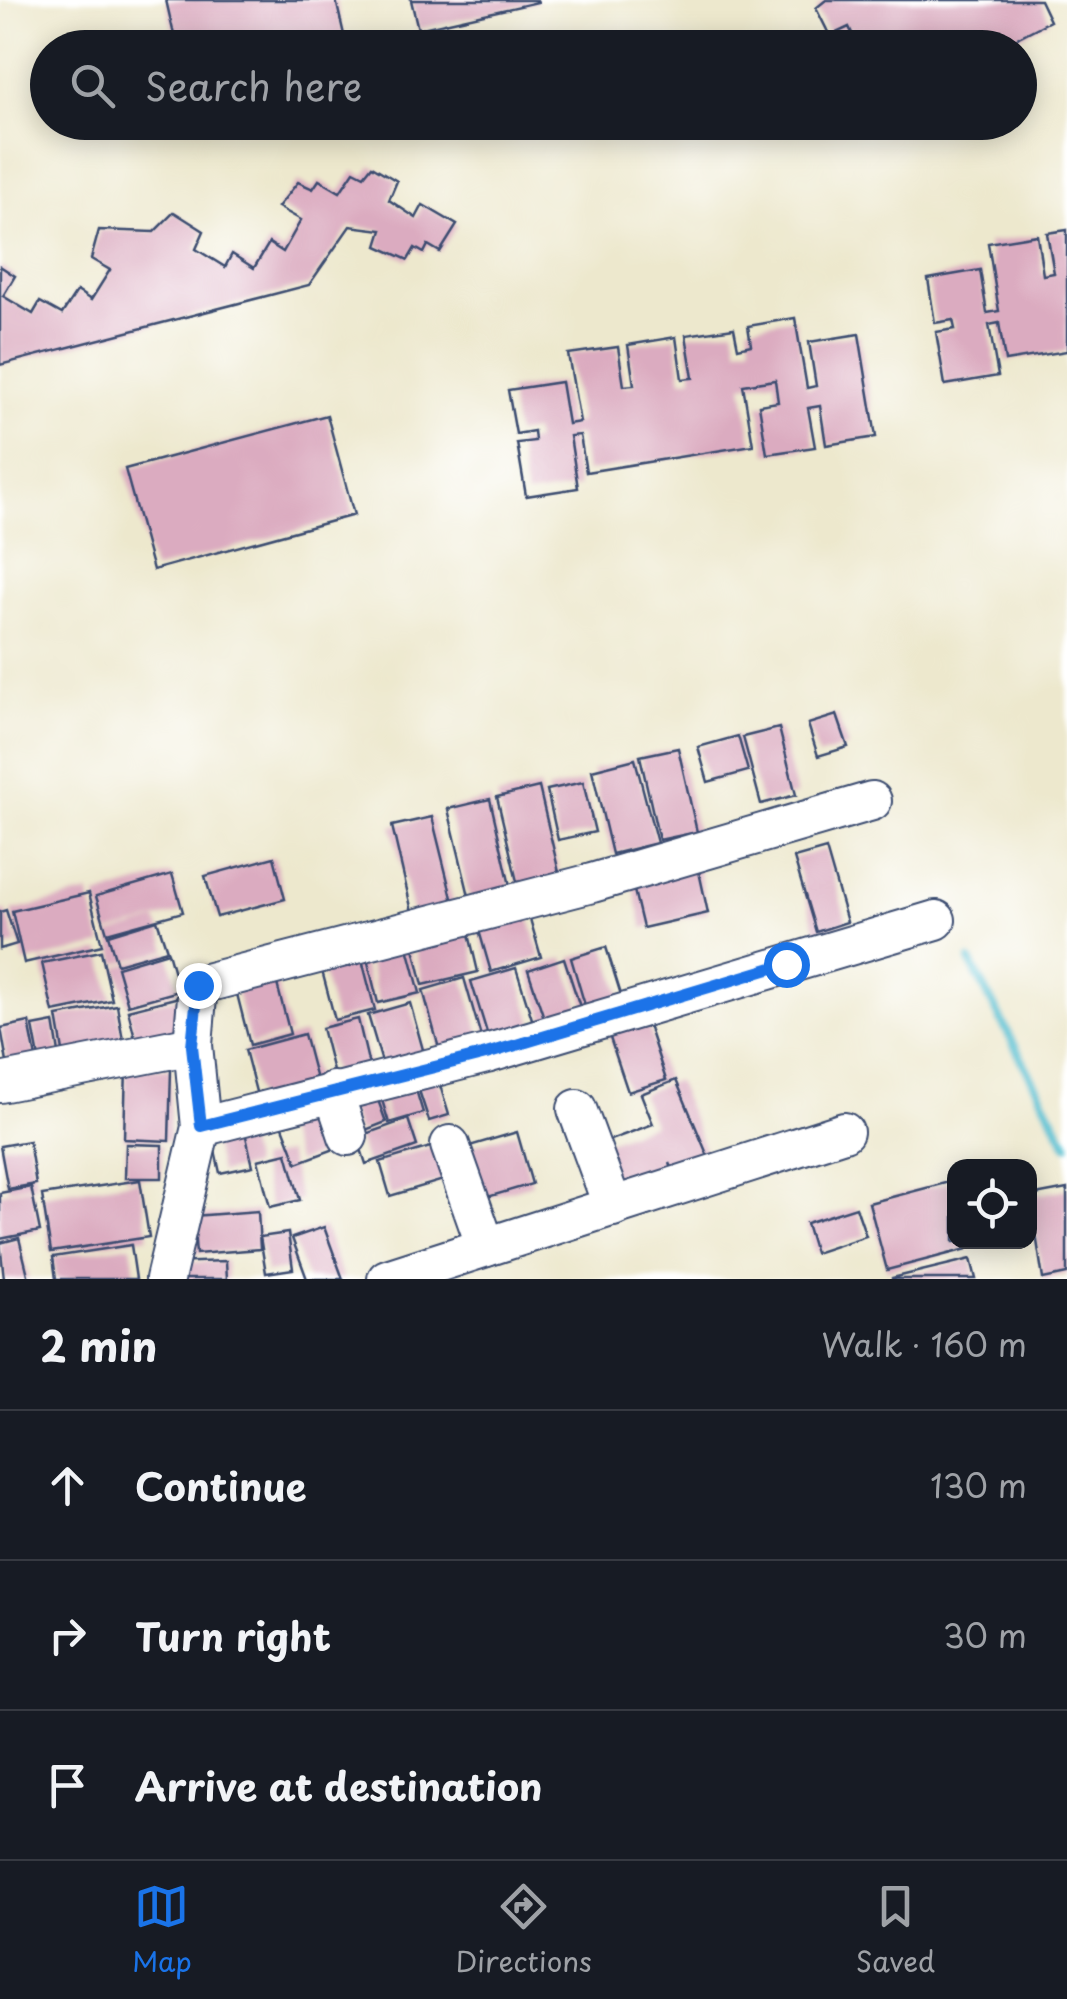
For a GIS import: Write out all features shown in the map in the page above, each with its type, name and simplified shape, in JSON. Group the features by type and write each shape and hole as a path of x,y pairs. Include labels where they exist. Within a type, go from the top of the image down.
{"street":[{"path":"164,1279 201,1126 192,1046 198,985 592,883 872,801"},
{"path":"201,1126 486,1054 936,920"},
{"path":"0,1083 192,1046"},
{"path":"333,1091 348,1136"},
{"path":"577,1108 613,1206"},
{"path":"387,1279 844,1132"},
{"path":"450,1145 486,1247"}],"building":[{"path":"166,0 336,0 343,30 173,30"},
{"path":"411,0 537,0 538,2 418,29"},
{"path":"826,0 1040,0 1050,21 1032,30 827,30 816,8"},
{"path":"372,166 397,181 389,200 416,218 423,205 457,225 440,252 428,245 424,253 415,248 408,260 377,246 382,230 350,226 309,285 0,365 0,266 15,276 3,296 33,314 40,302 62,314 77,291 91,300 110,270 91,259 99,230 154,232 174,212 204,231 196,249 225,267 232,254 254,268 269,243 283,252 301,220 278,207 298,182 313,189 319,180 340,192 354,171 364,176"},
{"path":"1067,230 1067,351 1005,361 999,323 989,325 998,376 945,385 936,332 955,329 953,320 935,323 928,279 980,270 987,313 999,311 988,243 1037,235 1043,275 1054,273 1047,233"},
{"path":"795,318 807,388 816,386 809,342 859,334 876,437 826,445 820,406 808,408 815,447 767,454 759,405 778,402 775,380 743,385 753,445 586,472 580,435 570,436 578,488 526,496 517,443 535,441 534,431 516,434 508,390 561,382 568,424 580,422 568,354 618,347 624,386 634,385 628,345 676,337 682,379 693,378 686,335 734,328 738,348 751,345 748,326"},
{"path":"327,415 354,515 153,570 125,469"},
{"path":"837,715 848,747 818,756 808,724"},
{"path":"779,728 796,795 761,804 743,737"},
{"path":"738,736 748,771 708,782 698,747"},
{"path":"678,748 697,832 659,840 640,756"},
{"path":"635,759 657,843 612,854 592,770"},
{"path":"583,782 595,832 558,840 547,790"},
{"path":"539,787 561,881 519,890 497,797"},
{"path":"490,799 511,890 470,900 448,809"},
{"path":"432,817 455,910 414,920 392,826"},
{"path":"826,849 847,922 816,932 794,858"},
{"path":"274,857 285,899 217,917 205,876"},
{"path":"698,867 708,913 643,928 632,882"},
{"path":"172,874 183,912 107,933 96,896"},
{"path":"89,893 102,945 24,963 12,911"},
{"path":"6,910 17,944 0,949 0,912"},
{"path":"528,912 541,957 491,972 478,927"},
{"path":"157,920 167,950 117,964 108,935"},
{"path":"469,934 478,972 423,985 414,948"},
{"path":"406,940 420,993 378,1003 365,950"},
{"path":"606,947 623,1001 587,1012 571,958"},
{"path":"101,951 112,1000 53,1012 42,963"},
{"path":"168,952 179,991 128,1005 117,967"},
{"path":"361,956 375,1010 335,1020 321,967"},
{"path":"564,958 583,1016 547,1027 528,970"},
{"path":"516,968 537,1035 492,1049 471,981"},
{"path":"464,978 482,1040 440,1052 423,990"},
{"path":"276,980 290,1034 250,1045 236,990"},
{"path":"179,997 189,1036 138,1049 128,1010"},
{"path":"410,1003 425,1057 384,1069 368,1015"},
{"path":"117,1005 125,1052 65,1063 57,1016"},
{"path":"644,1013 666,1080 628,1092 606,1026"},
{"path":"358,1019 372,1078 337,1087 322,1028"},
{"path":"29,1022 38,1068 9,1074 1,1028"},
{"path":"54,1022 60,1059 40,1063 33,1026"},
{"path":"304,1034 319,1091 260,1107 245,1050"},
{"path":"126,1067 171,1069 169,1141 124,1139"},
{"path":"436,1072 449,1115 429,1121 415,1078"},
{"path":"413,1080 423,1113 389,1123 379,1090"},
{"path":"676,1080 712,1166 677,1181 669,1163 673,1175 614,1199 594,1146 653,1124 641,1094"},
{"path":"374,1089 386,1122 358,1133 345,1100"},
{"path":"331,1100 348,1144 297,1163 280,1119"},
{"path":"408,1119 417,1146 366,1164 357,1137"},
{"path":"244,1128 253,1166 220,1173 212,1136"},
{"path":"517,1132 532,1184 474,1201 459,1149"},
{"path":"29,1141 36,1184 8,1189 0,1146"},
{"path":"126,1144 162,1145 162,1178 125,1178"},
{"path":"437,1145 447,1179 390,1196 380,1162"},
{"path":"287,1153 300,1200 270,1207 258,1160"},
{"path":"140,1180 149,1237 51,1252 42,1195"},
{"path":"947,1183 947,1249 967,1249 887,1270 869,1203"},
{"path":"31,1187 40,1231 0,1239 0,1193"},
{"path":"1067,1189 1067,1274 1043,1279 1037,1241 1037,1195"},
{"path":"856,1207 866,1236 815,1253 806,1223"},
{"path":"258,1211 260,1249 196,1254 193,1216"},
{"path":"324,1227 343,1279 307,1279 292,1238"},
{"path":"288,1233 293,1269 266,1273 260,1237"},
{"path":"19,1238 29,1279 4,1279 0,1243"},
{"path":"131,1245 136,1279 56,1279 53,1257"},
{"path":"971,1259 976,1279 892,1279 892,1278"},
{"path":"226,1261 227,1279 169,1279 169,1263"}],"waterway":[{"path":"970,961 1067,1145"}],"route":[{"path":"198,985 192,1046 201,1126 486,1054 786,964"}]}
